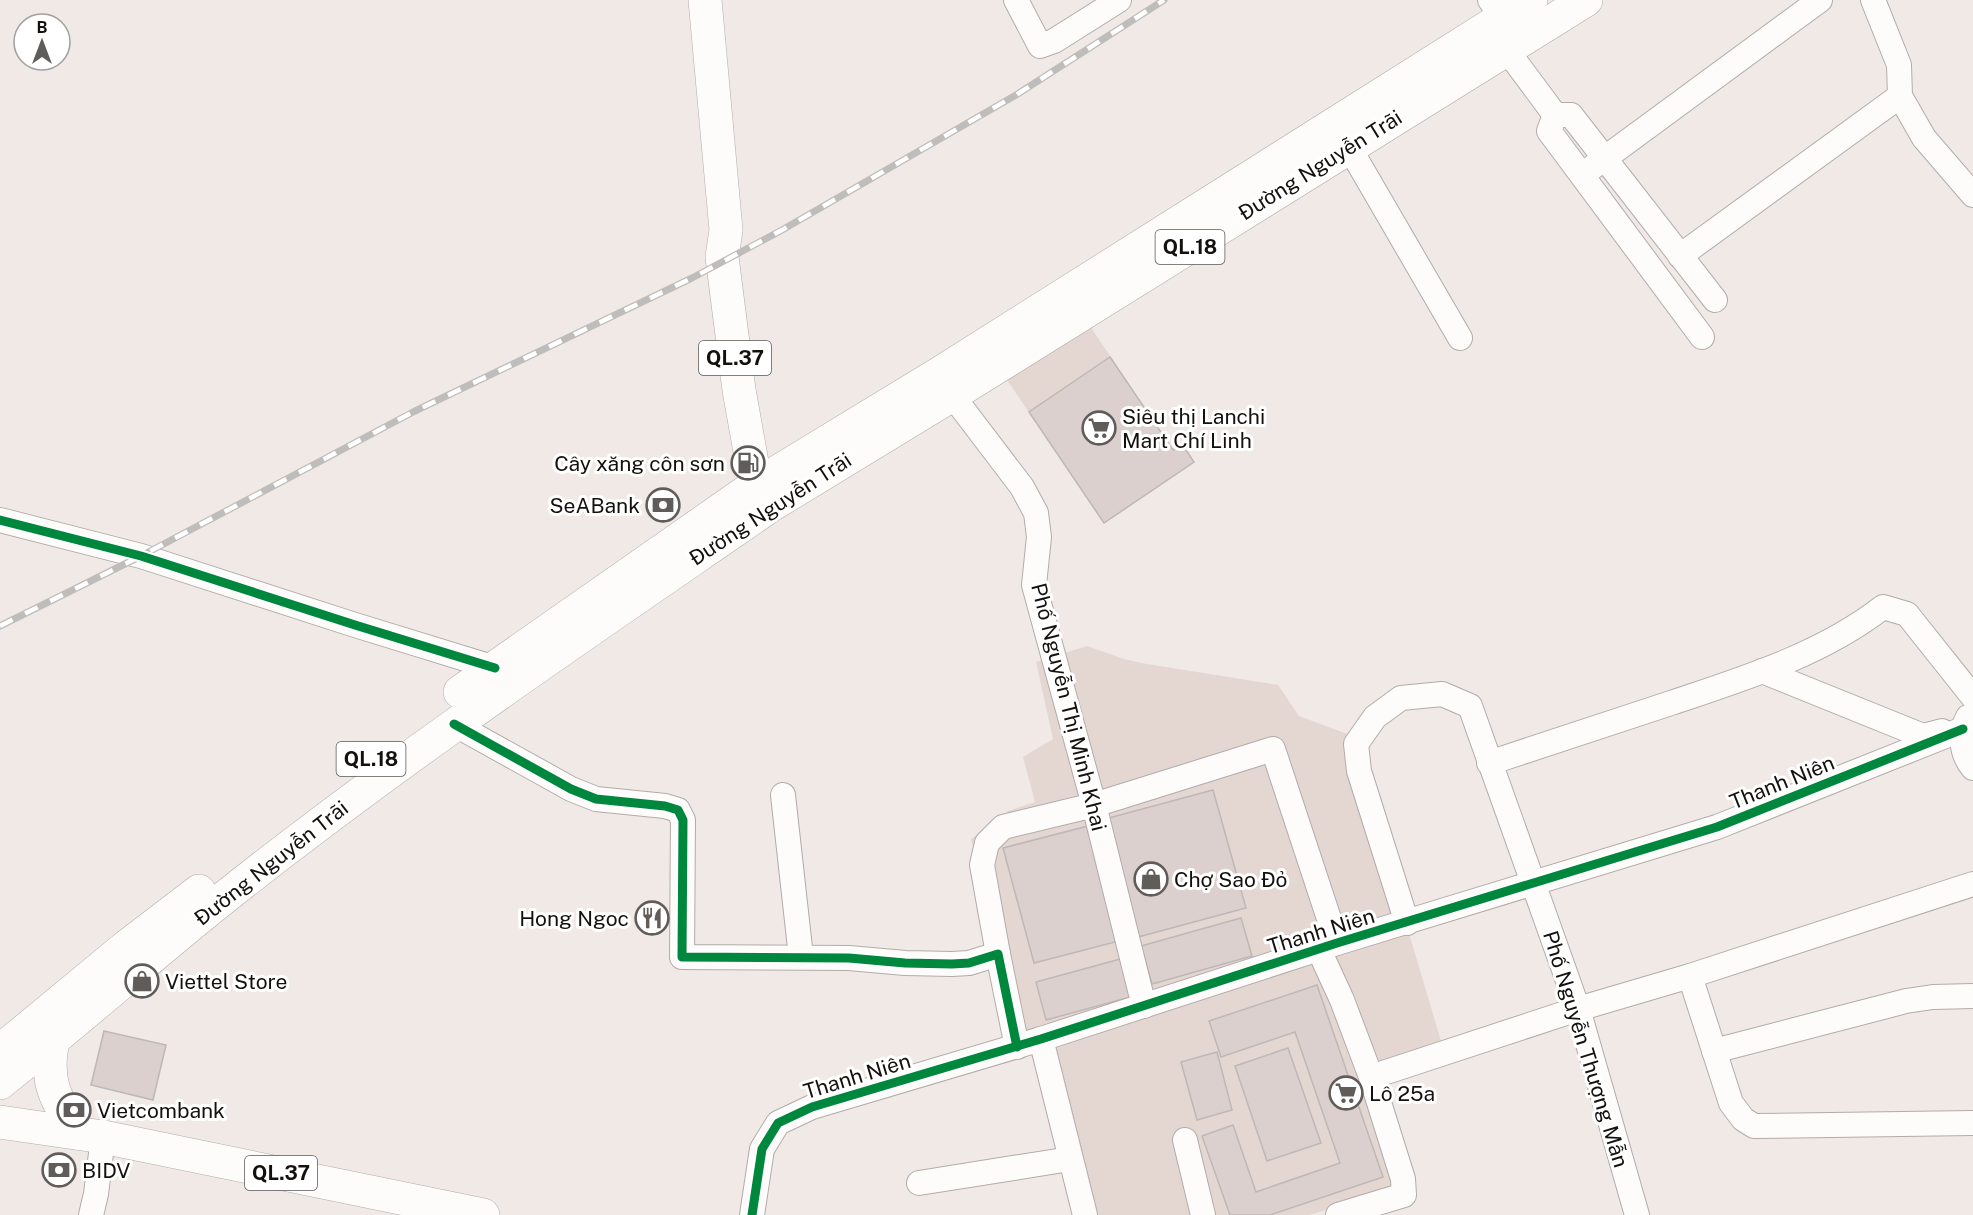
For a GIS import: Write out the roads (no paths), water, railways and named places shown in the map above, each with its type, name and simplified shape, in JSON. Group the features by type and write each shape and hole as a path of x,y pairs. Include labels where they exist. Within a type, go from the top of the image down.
{"highway":[{"name":"QL.37","path":"705,0 726,230 722,257 739,390 775,488"},
{"name":"Đường Nguyễn Trãi","path":"946,384 1531,0"},
{"name":"Đường Nguyễn Trãi","path":"0,1083 444,717 495,668 775,488 946,384 1349,147 1499,22 1586,0"},
{"name":"Đường Nguyễn Trãi","path":"0,1052 127,946 444,717 775,488"},
{"path":"53,1041 50,1055 52,1089 60,1108 79,1133"},
{"name":"QL.37","path":"0,1122 79,1133 483,1215"},
{"path":"0,1137 79,1133"}],"street":[{"path":"1016,0 1040,46 1054,41 1119,0"},
{"path":"1582,175 1820,0"},
{"path":"1873,0 1899,65 1900,96 1924,138 1973,195"},
{"path":"1499,22 1556,115"},
{"path":"1680,256 1900,96"},
{"path":"1556,115 1571,115 1715,300"},
{"path":"1556,115 1549,131 1702,337"},
{"path":"1349,147 1460,338"},
{"name":"Phố Nguyễn Thị Minh Khai","path":"946,384 1022,487 1036,513 1039,537 1034,585 1094,805 1144,1006"},
{"path":"0,520 141,556 495,668"},
{"path":"1489,763 1762,671 1823,646 1865,621 1882,607 1907,614 1973,697"},
{"path":"1762,671 1923,736 1966,720 1963,747 1969,764 1973,768"},
{"name":"Phố Nguyễn Thượng Mẫn","path":"1407,923 1359,771 1356,744 1375,717 1401,698 1442,694 1470,706 1578,1009 1637,1215"},
{"path":"444,717 579,792 596,799 665,806 678,810 683,820 682,957 849,958 952,964 969,963 998,954"},
{"name":"Thanh Niên","path":"752,1215 762,1149 777,1123 812,1107 1017,1047 1328,946 1717,827 1966,720"},
{"path":"1017,1047 982,865 987,843 1003,826 1094,805 1273,749 1342,1000 1371,1077 1403,1179 1404,1195 1338,1215"},
{"path":"783,795 801,957"},
{"path":"1371,1077 1973,884"},
{"path":"1690,976 1731,1103 1743,1119 1754,1126 1973,1123"},
{"path":"1714,1051 1906,1001 1933,997 1973,996"},
{"path":"1041,1039 1085,1215"},
{"path":"79,1133 96,1194 91,1215"},
{"path":"1185,1140 1203,1215"},
{"path":"919,1182 1070,1159"}],"railway":[{"path":"0,626 141,556 415,411 692,278 782,230 1016,95 1164,0"}],"place":[{"name":"Siêu thị Lanchi Mart Chí Linh","path":"1099,428"},
{"name":"Cây xăng côn sơn","path":"748,463"},
{"name":"SeABank","path":"663,505"},
{"name":"Chợ Sao Đỏ","path":"1151,879"},
{"name":"Hong Ngoc","path":"652,918"},
{"name":"Viettel Store","path":"142,981"},
{"name":"Lô 25a","path":"1346,1093"},
{"name":"Vietcombank","path":"74,1110"},
{"name":"BIDV","path":"59,1170"}]}
